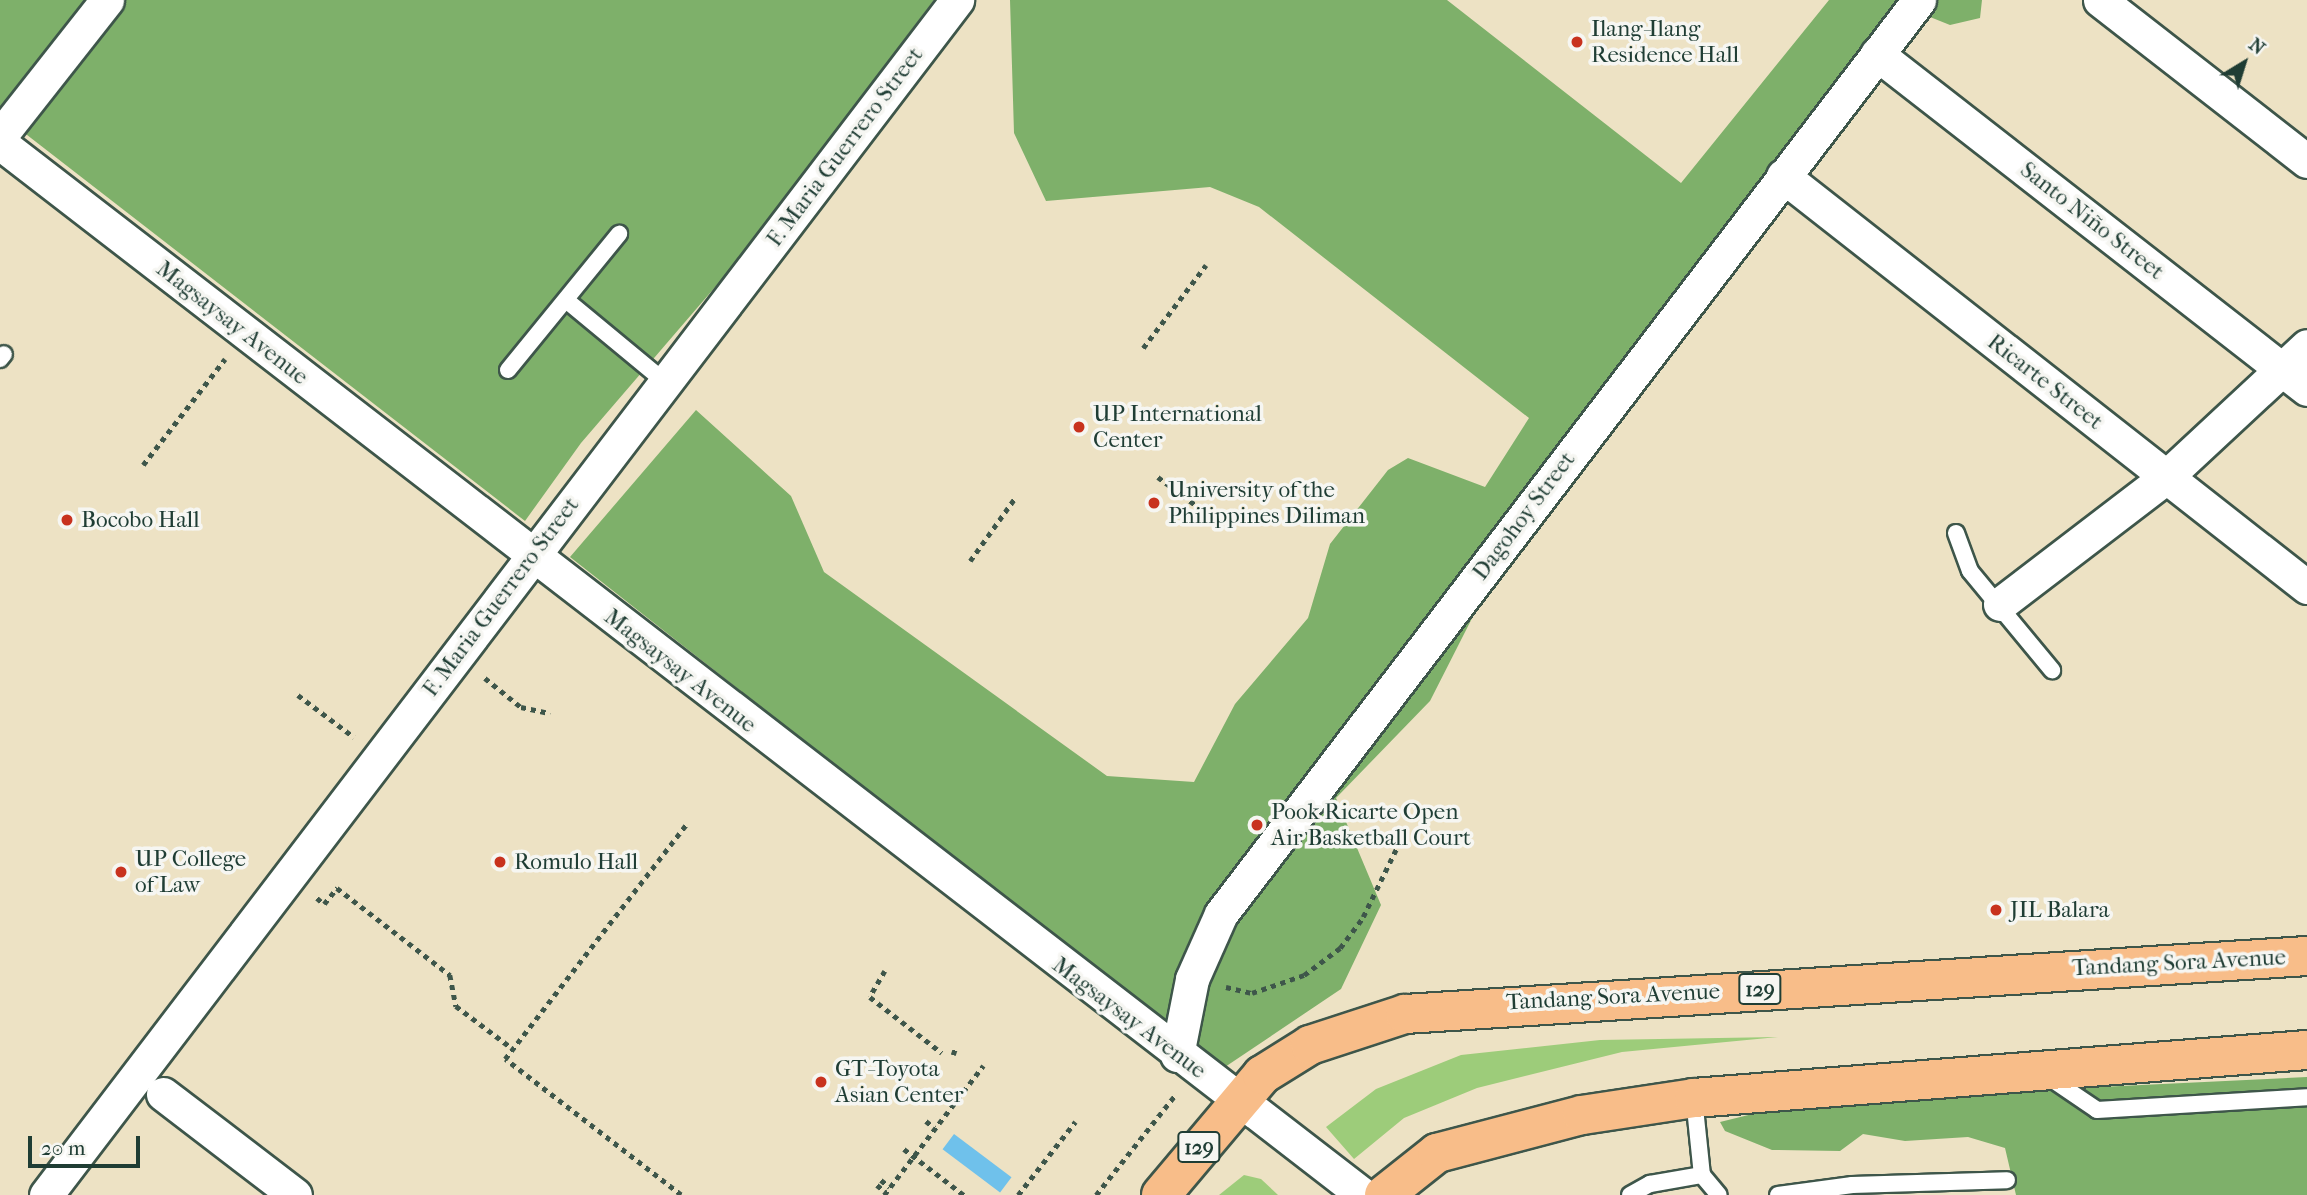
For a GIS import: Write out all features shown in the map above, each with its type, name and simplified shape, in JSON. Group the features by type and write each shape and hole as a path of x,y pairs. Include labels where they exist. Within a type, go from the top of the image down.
{"main road":[{"name":"Tandang Sora Avenue","path":"1237,1100 1262,1075 1310,1045 1405,1014 2307,956"},
{"path":"1384,1195 1413,1167 1468,1141 1694,1098 2035,1068 2307,1050"},
{"name":"129","path":"1161,1195 1237,1100"}],"street":[{"path":"0,136 107,0"},
{"name":"F. Maria Guerrero Street","path":"46,1195 150,1084 289,875 957,0"},
{"name":"Dagohoy Street","path":"1186,1062 1192,979 1221,914 1919,0"},
{"path":"2099,0 2307,161"},
{"name":"Santo Niño Street","path":"1877,54 2295,379"},
{"name":"Magsaysay Avenue","path":"0,143 1186,1062 1363,1195"},
{"name":"Ricarte Street","path":"1783,176 2307,587"},
{"path":"2000,604 2295,379 2307,346"},
{"path":"150,1084 295,1195"}],"lane":[{"path":"508,370 619,234"},
{"path":"566,300 665,382"},
{"path":"1956,533 1970,571 2052,670"},
{"path":"2035,1068 2097,1110 2307,1097"},
{"path":"1694,1098 1702,1175 1719,1195"},
{"path":"1630,1195 1657,1182 1702,1175"},
{"path":"1778,1195 1852,1185 2007,1180"}],"path":[{"path":"1143,348 1206,265"},
{"path":"144,465 244,333"},
{"path":"1158,477 1217,520"},
{"path":"970,562 1016,498"},
{"path":"456,655 521,707 550,713"},
{"path":"298,695 353,737"},
{"path":"681,1195 505,1059 688,822"},
{"path":"1192,979 1252,993 1304,975 1340,948 1363,917 1405,831"},
{"path":"289,875 324,904 337,888 450,975 456,1006 513,1049"},
{"path":"885,971 870,998 942,1053"},
{"path":"1096,1195 1186,1062"},
{"path":"877,1185 885,1194 983,1066"},
{"path":"926,1121 935,1128"},
{"path":"1018,1195 1075,1122"},
{"path":"904,1149 964,1195"},
{"path":"881,1180 890,1187"}],"green space":[{"path":"0,0 934,0 734,265 581,443 525,521 0,114"},
{"path":"1010,0 1447,0 1681,183 1829,0 1982,0 1980,18 1950,25 1900,5 1559,447 1430,701 1336,798 1381,905 1341,989 1222,1069 570,557 696,410 791,496 824,572 1107,776 1194,782 1235,704 1308,618 1330,544 1388,470 1408,458 1485,487 1529,418 1259,207 1210,187 1046,201 1014,133"},
{"path":"1778,1037 1622,1052 1477,1088 1404,1118 1354,1159 1326,1127 1376,1089 1461,1055 1600,1040"},
{"path":"2307,1077 2307,1195 2016,1195 2005,1148 1968,1137 1905,1141 1863,1134 1840,1151 1772,1150 1725,1131 1720,1122 1806,1101"},
{"path":"1244,1175 1261,1179 1278,1195 1219,1195"}],"water":[{"path":"954,1134 1012,1177 1000,1193 943,1149"}],"place":[{"name":"Ilang-Ilang Residence Hall","path":"1577,42"},
{"name":"UP International Center","path":"1079,427"},
{"name":"University of the Philippines Diliman","path":"1154,503"},
{"name":"Bocobo Hall","path":"67,520"},
{"name":"Pook Ricarte Open Air Basketball Court","path":"1257,825"},
{"name":"Romulo Hall","path":"500,862"},
{"name":"UP College of Law","path":"121,872"},
{"name":"JIL Balara","path":"1996,910"},
{"name":"GT-Toyota Asian Center","path":"821,1082"}]}
